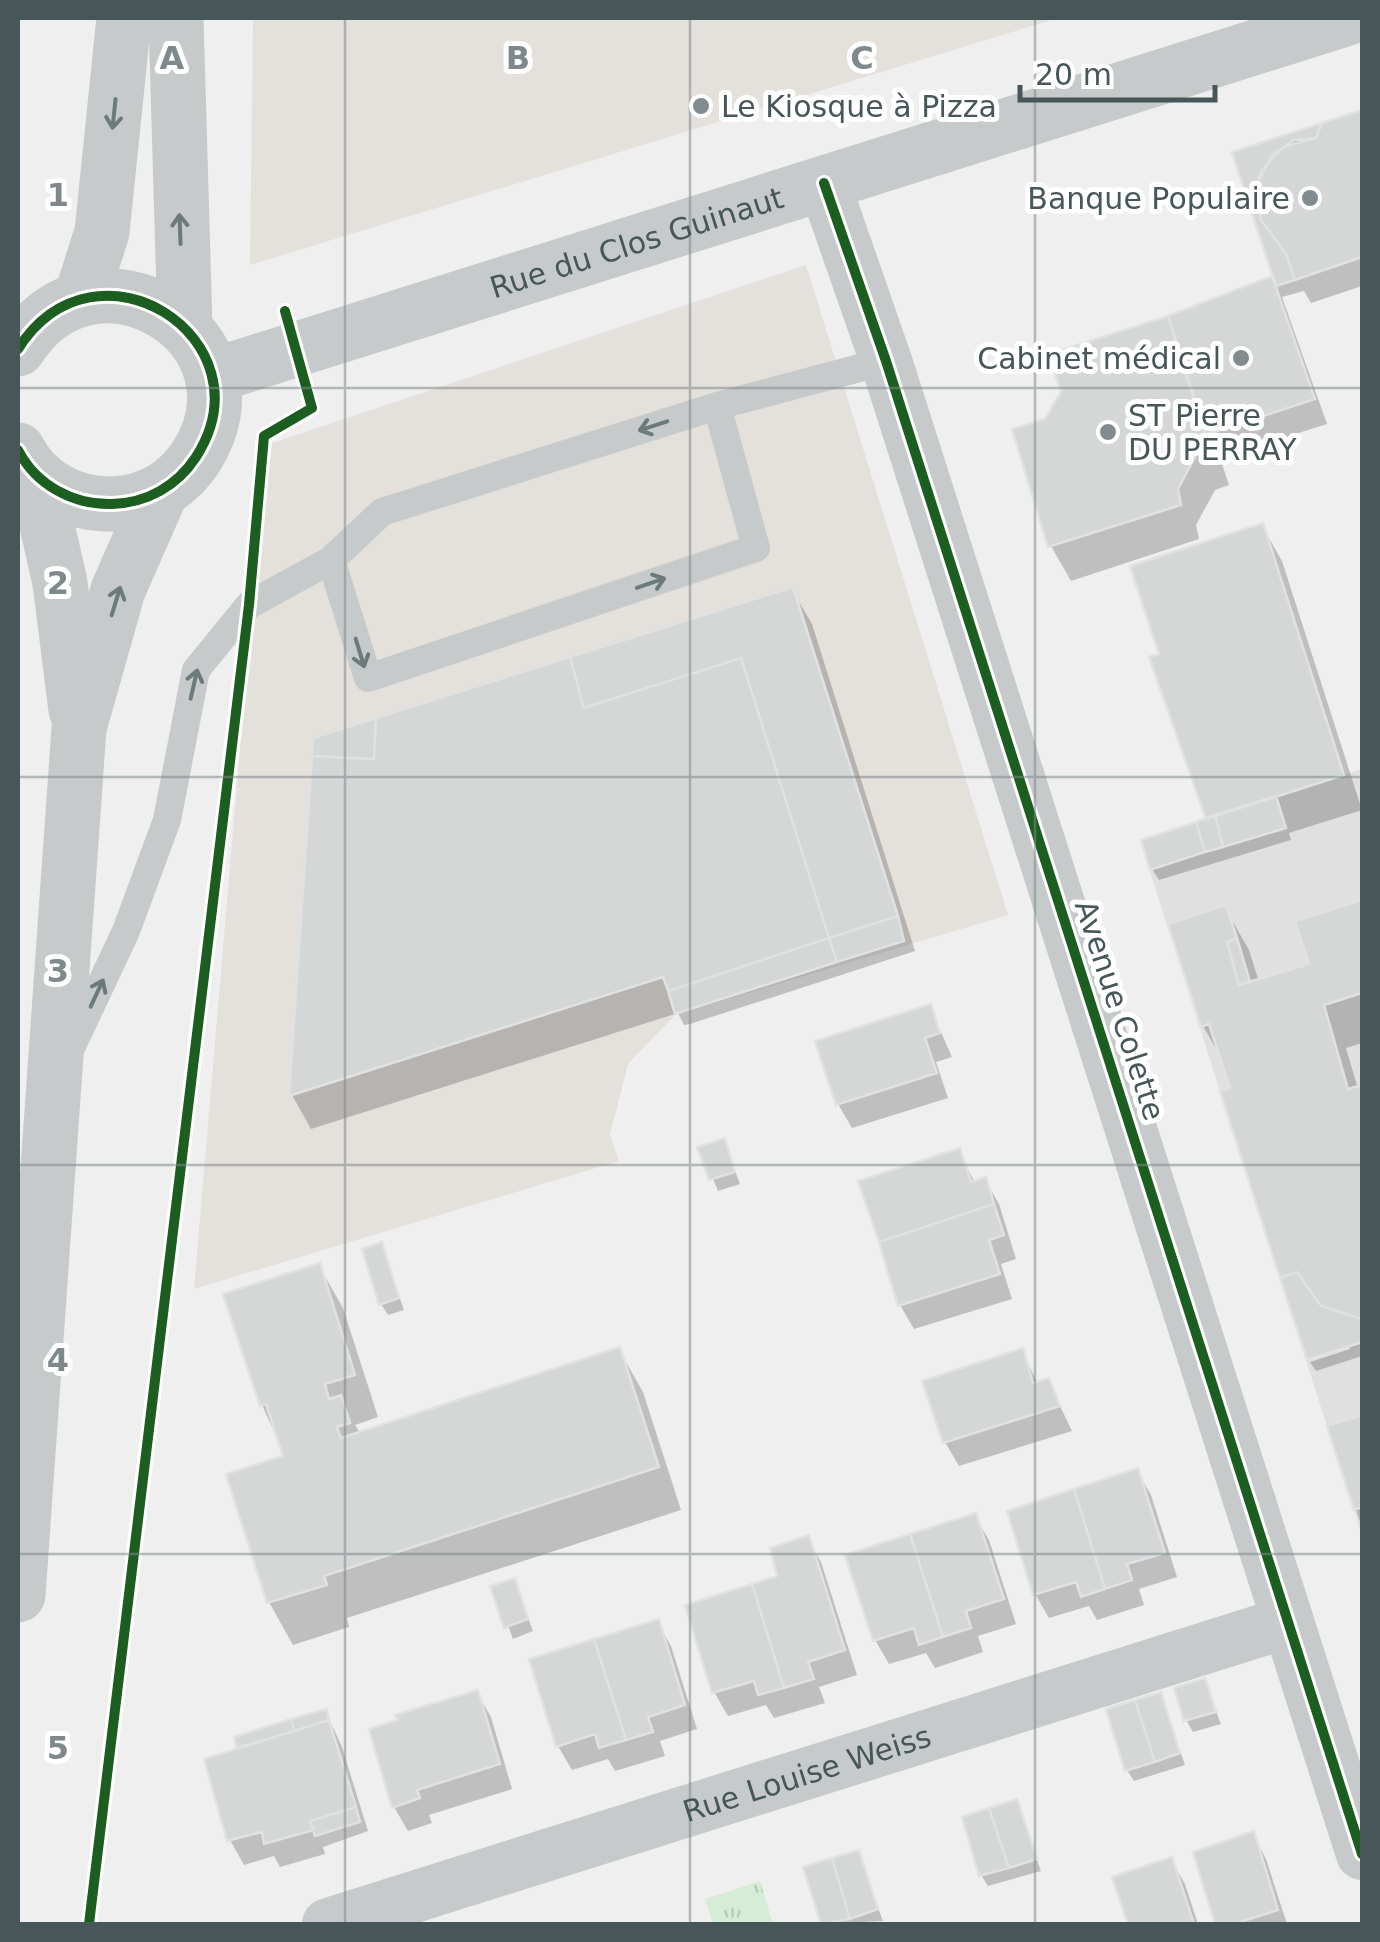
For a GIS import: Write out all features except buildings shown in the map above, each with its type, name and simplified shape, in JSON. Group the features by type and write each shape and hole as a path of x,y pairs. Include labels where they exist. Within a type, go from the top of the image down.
{"main road":[{"path":"81,298 102,232 124,18"},
{"path":"27,463 64,496 96,504 130,503 160,492 187,471 206,442 214,410 212,376 185,326 176,18"},
{"path":"18,349 29,330 52,310 81,298 109,294 136,298 185,326"},
{"path":"18,1595 79,728 60,583 27,463"},
{"path":"79,728 118,590 160,492"}],"street":[{"name":"Rue du Clos Guinaut","path":"212,376 1348,18"},
{"name":"Avenue Colette","path":"824,183 886,361 1362,1854"},
{"name":"Rue Louise Weiss","path":"328,1924 1288,1622"}],"lane":[{"path":"56,1081 126,931 167,820 196,670 249,605 331,560 382,512 717,406 886,361"},
{"path":"331,560 368,678 756,548 717,406"}],"shaded area":[{"path":"253,18 1058,18 250,265"},
{"path":"806,265 1008,915 675,1015 628,1064 610,1135 619,1161 194,1289 246,679 272,443"},
{"path":"1362,769 1362,1536 1140,840"}],"green space":[{"path":"760,1881 773,1924 713,1924 705,1899"}],"cycle path":[{"path":"824,183 886,361 1362,1854"},
{"path":"18,349 51,313 89,297 129,298 165,313 194,339 211,373 213,413 196,457 180,476 160,491 125,503 70,497 45,483 18,450"},
{"path":"89,1924 249,605 264,436 312,408 285,311"}],"place":[{"name":"Le Kiosque à Pizza","path":"701,106"},
{"name":"Banque Populaire","path":"1310,198"},
{"name":"Cabinet médical","path":"1241,358"},
{"name":"ST Pierre DU PERRAY","path":"1108,432"}]}
